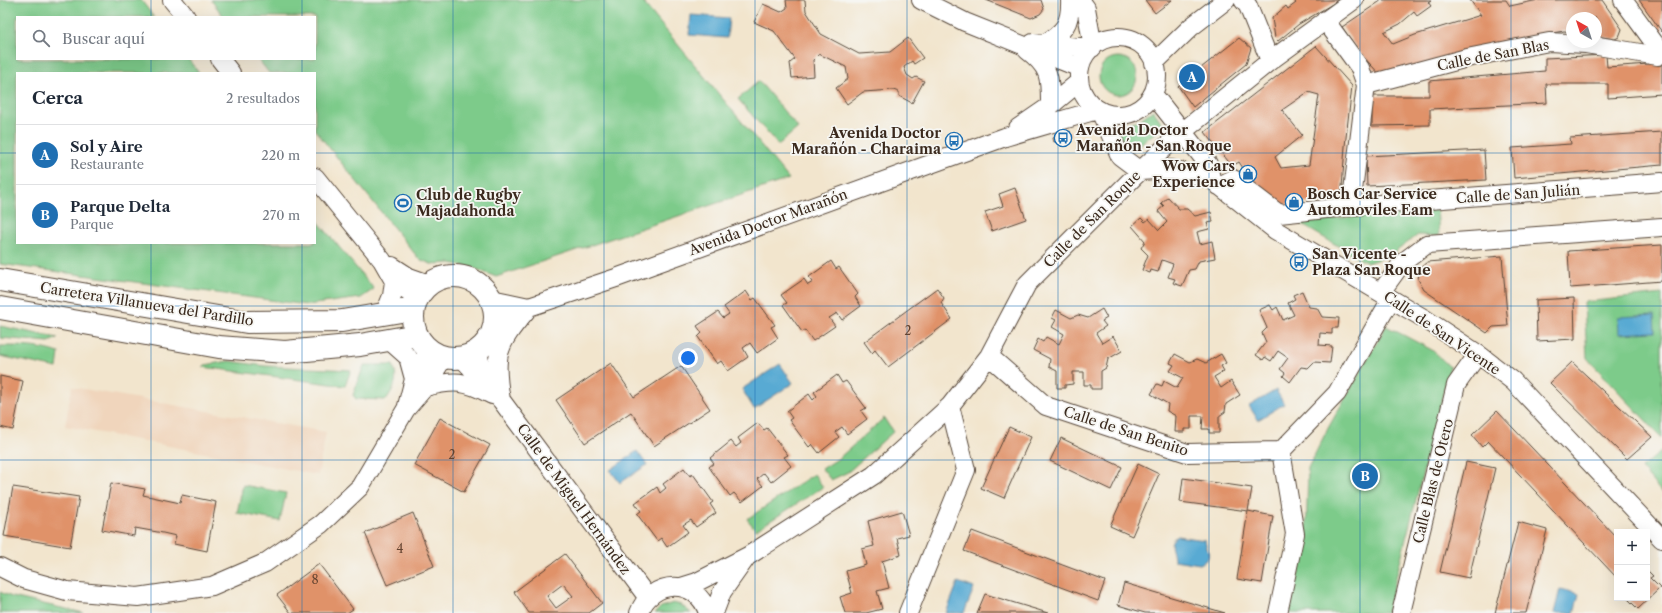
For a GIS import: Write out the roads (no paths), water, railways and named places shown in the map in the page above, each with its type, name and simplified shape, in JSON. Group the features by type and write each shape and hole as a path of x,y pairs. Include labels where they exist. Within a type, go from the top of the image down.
{"street":[{"path":"172,0 185,16"},
{"path":"921,0 966,22 1015,41 1080,75 1087,100 1098,110 1120,156 1140,171"},
{"path":"1044,44 1058,36 1066,26 1070,15 1070,0"},
{"path":"1080,0 1086,8 1092,47"},
{"path":"1150,56 1226,0"},
{"path":"1243,0 1248,6 1270,61"},
{"name":"Calle de San Roque","path":"643,605 657,591 669,587 681,587 697,582 748,556 874,475 950,406 989,356 1027,284 1140,171 1183,132 1270,61 1354,0"},
{"path":"1623,0 1660,48"},
{"path":"1325,20 1360,68 1366,85 1350,207"},
{"path":"1015,41 1092,47 1103,41 1114,38 1125,38 1136,42 1150,56 1156,78 1153,94 1173,122 1183,132 1208,164 1215,183"},
{"path":"1015,41 1041,61 1050,79 1050,106"},
{"name":"Calle de San Blas","path":"1366,85 1466,58 1549,42 1586,44 1658,56 1660,48"},
{"name":"Avenida Doctor Marañón","path":"1005,136 1050,106 1080,75 1084,57 1092,47"},
{"path":"221,60 230,72"},
{"name":"Avenida Doctor Marañón","path":"495,322 529,307 623,275 1005,136 1098,110 1111,115 1124,115 1136,111 1145,104 1153,94"},
{"name":"Calle de San Vicente","path":"1140,171 1171,169 1215,183 1275,230 1386,296 1478,354 1513,381 1662,539"},
{"path":"316,177 382,260 394,281 420,296"},
{"name":"Calle de San Julián","path":"1215,183 1233,179 1279,214 1662,182"},
{"path":"1278,613 1295,534 1281,451 1337,393 1402,263 1427,244 1662,227"},
{"path":"382,260 408,277 420,296"},
{"path":"0,567 24,579 67,591 138,597 212,586 265,563 322,524 360,487 420,383 446,350 486,342 492,332 495,322 495,310 492,299 483,287 471,278 456,275 442,277 420,296 413,322 446,350"},
{"name":"Carretera Villanueva del Pardillo","path":"0,280 247,322 342,321 384,313 420,296"},
{"path":"384,313 392,296 394,281"},
{"path":"492,299 529,307"},
{"name":"Calle de Miguel Hernández","path":"501,400 496,365 502,341 529,307"},
{"name":"Carretera Villanueva del Pardillo","path":"0,308 219,347 285,352 390,341 446,350"},
{"path":"390,341 408,357 420,383"},
{"name":"Calle de Miguel Hernández","path":"446,350 501,400 643,605"},
{"name":"Calle Blas de Otero","path":"1401,613 1456,385 1478,354"},
{"name":"Calle de San Benito","path":"989,356 1046,406 1187,453 1281,451"},
{"path":"420,383 450,382 476,386 501,400"},
{"path":"908,613 966,470 950,406"},
{"path":"714,613 722,592 748,556"},
{"path":"681,587 693,592 702,600 708,613"}],"water":[{"path":"691,15 729,18 727,38 689,35"},
{"path":"1654,315 1655,332 1619,334 1618,317"},
{"path":"780,364 793,383 754,409 742,389"},
{"path":"1276,390 1284,404 1258,420 1249,406"},
{"path":"637,451 647,465 620,483 610,470"},
{"path":"1177,536 1205,540 1208,554 1207,559 1200,564 1174,560 1171,544"},
{"path":"958,582 974,588 964,613 946,613"},
{"path":"1560,589 1579,594 1574,613 1554,613"}],"place":[{"name":"Sol y Aire","path":"1192,77"},
{"name":"Avenida Doctor Marañón - San Roque","path":"1063,138"},
{"name":"Avenida Doctor Marañón - Charaima","path":"954,141"},
{"name":"Wow Cars Experience","path":"1248,174"},
{"name":"Bosch Car Service Automoviles Eam","path":"1294,202"},
{"name":"Club de Rugby Majadahonda","path":"403,203"},
{"name":"San Vicente - Plaza San Roque","path":"1299,262"},
{"name":"Parque Delta","path":"1365,476"}]}
